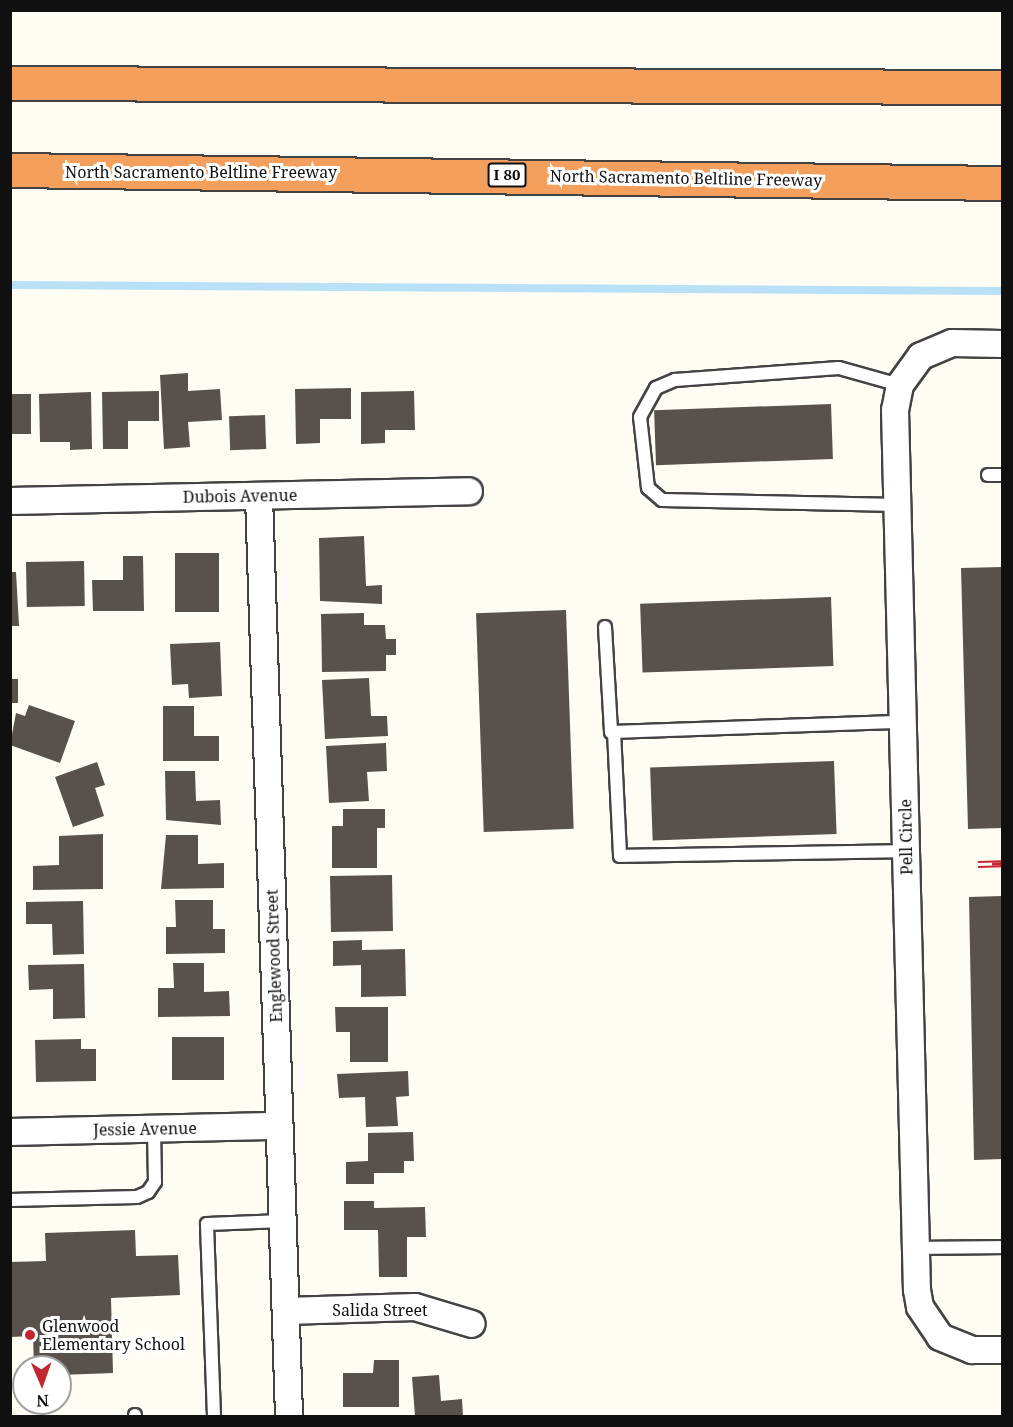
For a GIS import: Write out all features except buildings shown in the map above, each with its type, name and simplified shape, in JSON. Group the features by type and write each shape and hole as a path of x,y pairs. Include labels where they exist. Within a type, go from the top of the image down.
{"highway":[{"path":"10,83 1002,87"},
{"name":"North Sacramento Beltline Freeway","path":"10,170 1002,183"}],"street":[{"path":"900,385 921,356 936,347 1002,344"},
{"name":"Pell Circle","path":"900,385 898,505 916,1248 920,1307 929,1326 956,1346 1002,1350"},
{"name":"Dubois Avenue","path":"10,501 469,491"},
{"name":"Englewood Street","path":"259,496 289,1416"},
{"name":"Jessie Avenue","path":"10,1131 279,1126"},
{"name":"Salida Street","path":"286,1311 415,1307 472,1324"}],"lane":[{"path":"898,505 662,500 648,488 640,417 656,388 675,380 838,368 900,385"},
{"path":"988,475 1002,475"},
{"path":"605,627 614,732 620,856 906,851"},
{"path":"614,732 903,722"},
{"path":"10,1200 127,1198 148,1192 155,1182 154,1129"},
{"path":"214,1416 207,1224 283,1221"},
{"path":"916,1248 1002,1247"}],"waterway":[{"path":"10,285 1002,291"}],"railway":[{"path":"978,864 1002,863"}],"place":[{"name":"Glenwood Elementary School","path":"30,1335"}]}
